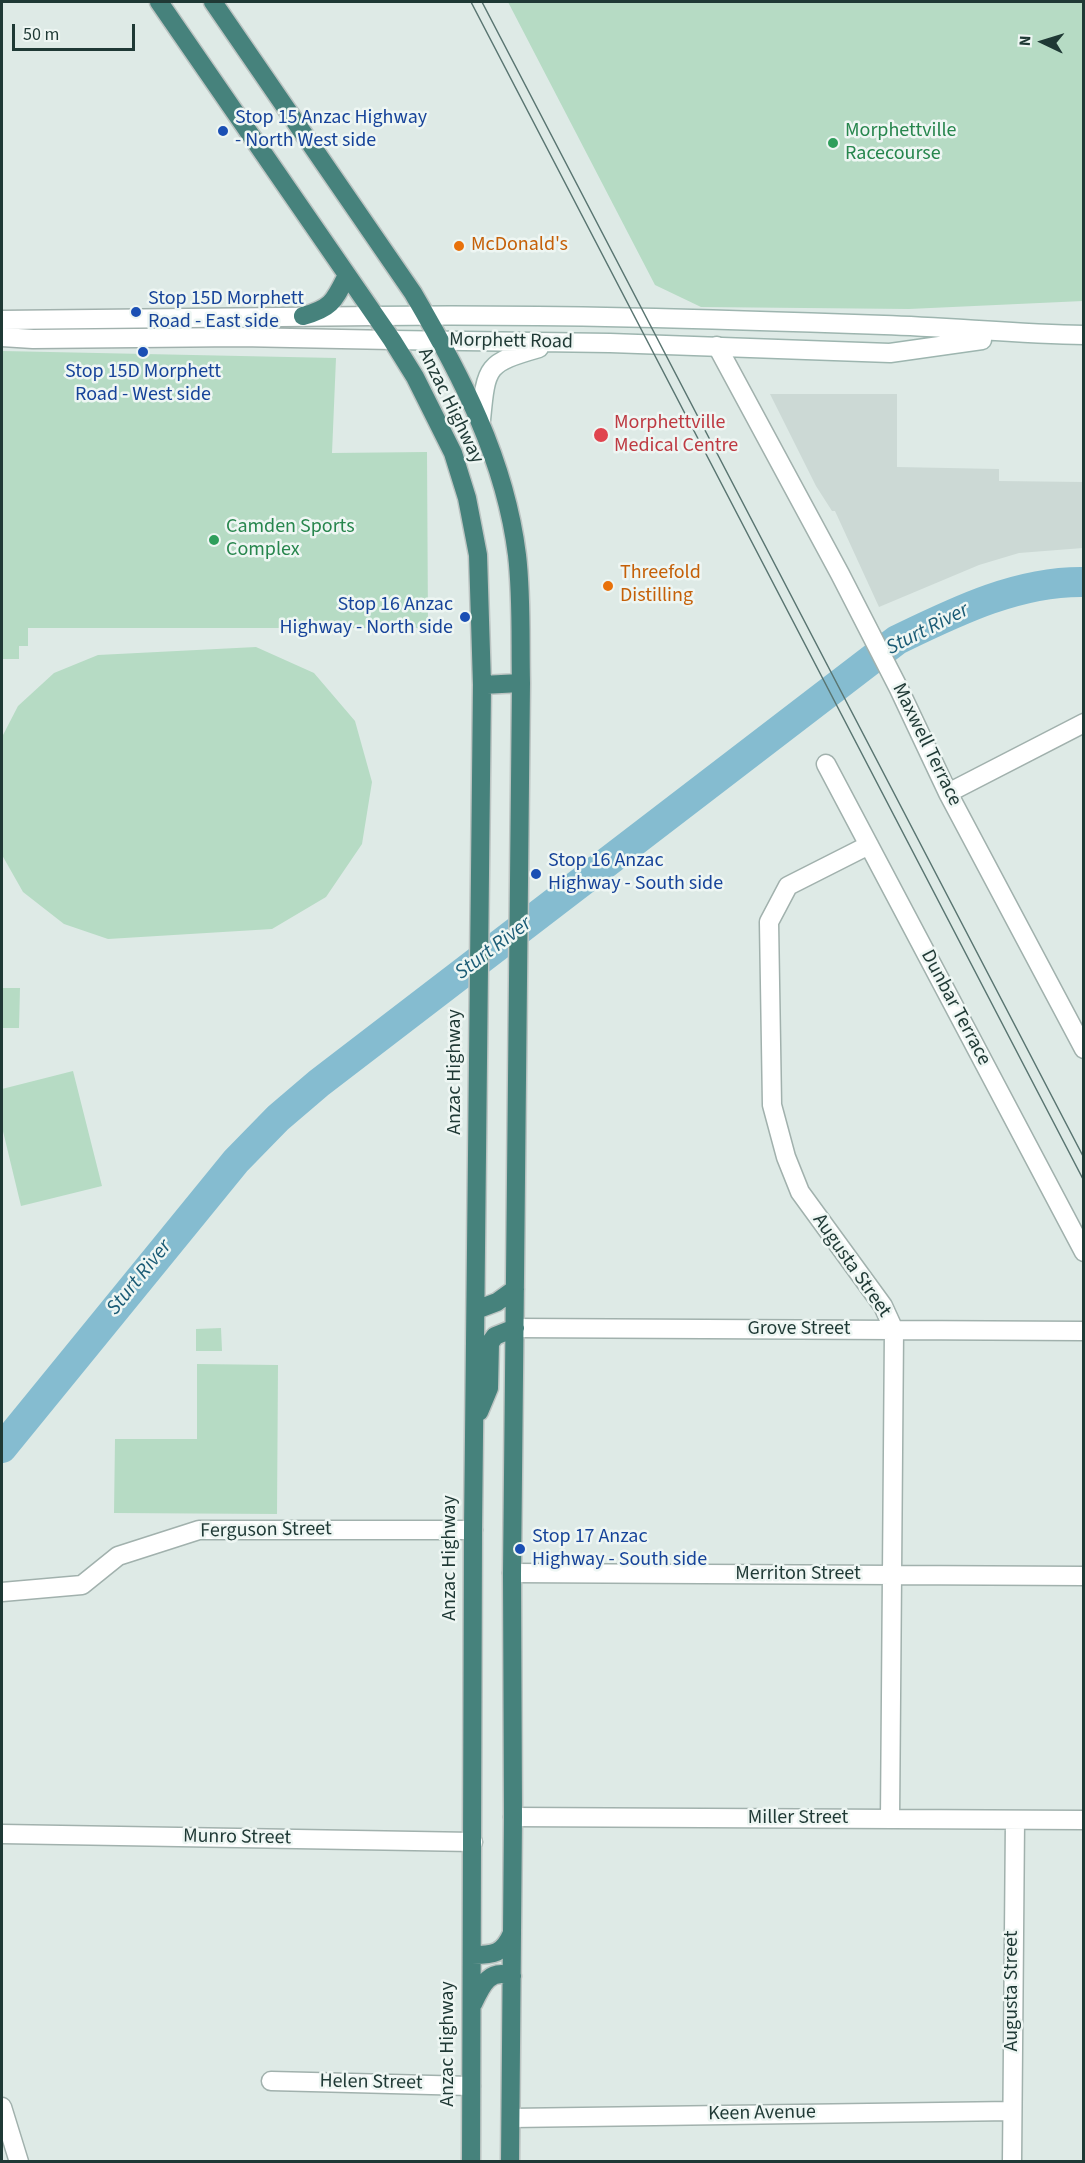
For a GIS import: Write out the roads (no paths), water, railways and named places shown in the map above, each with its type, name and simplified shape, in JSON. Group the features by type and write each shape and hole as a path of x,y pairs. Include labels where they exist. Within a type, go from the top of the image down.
{"highway":[{"name":"Anzac Highway","path":"159,2 392,340 415,377 453,453 467,498 478,555 482,685 473,1530 471,2162"},
{"name":"Anzac Highway","path":"213,2 442,341 481,420 503,482 517,556 521,683 512,1573 513,1817 510,2162"},
{"path":"303,316 326,310 336,297 347,275"},
{"path":"482,685 521,683"},
{"path":"476,1310 497,1302 515,1289"},
{"path":"475,1422 489,1388 490,1343 495,1336 514,1328"},
{"path":"472,1955 497,1952 506,1948 512,1933"},
{"path":"472,2005 482,1984 491,1975 501,1972 512,1976"}],"street":[{"name":"Morphett Road","path":"2,320 426,315 875,325 1019,334 1083,335"},
{"name":"Morphett Road","path":"2,337 33,339 240,337 558,342 890,353 1019,334"},
{"path":"481,420 483,394 491,369 503,358 558,342"},
{"name":"Maxwell Terrace","path":"717,346 890,672 948,793 1083,1050"},
{"path":"948,793 1083,723"},
{"name":"Dunbar Terrace","path":"826,764 1083,1252"},
{"name":"Augusta Street","path":"868,846 788,886 769,922 772,1105 786,1157 800,1192 883,1306 894,1330 890,1819"},
{"name":"Grove Street","path":"514,1328 1083,1331"},
{"name":"Ferguson Street","path":"2,1592 82,1585 118,1556 199,1530 473,1530"},
{"name":"Merriton Street","path":"512,1573 1083,1576"},
{"name":"Miller Street","path":"513,1817 1083,1820"},
{"name":"Augusta Street","path":"1012,2162 1015,1820"},
{"name":"Munro Street","path":"2,1834 472,1842"},
{"name":"Helen Street","path":"271,2081 471,2086"},
{"path":"2,2108 19,2162"},
{"name":"Keen Avenue","path":"511,2118 1012,2111"}],"waterway":[{"name":"Sturt River","path":"2,1448 236,1161 278,1118 319,1083 897,640 987,600 1035,587 1084,582"}],"tram line":[{"path":"471,2 1084,1181"},
{"path":"482,2 1084,1158"}],"place":[{"name":"Stop 15 Anzac Highway - North West side","path":"223,131"},
{"name":"Morphettville Racecourse","path":"833,143"},
{"name":"McDonald's","path":"459,246"},
{"name":"Stop 15D Morphett Road - East side","path":"136,312"},
{"name":"Stop 15D Morphett Road - West side","path":"143,352"},
{"name":"Morphettville Medical Centre","path":"601,435"},
{"name":"Camden Sports Complex","path":"214,540"},
{"name":"Threefold Distilling","path":"608,586"},
{"name":"Stop 16 Anzac Highway - North side","path":"465,617"},
{"name":"Stop 16 Anzac Highway - South side","path":"536,874"},
{"name":"Stop 17 Anzac Highway - South side","path":"520,1549"}]}
